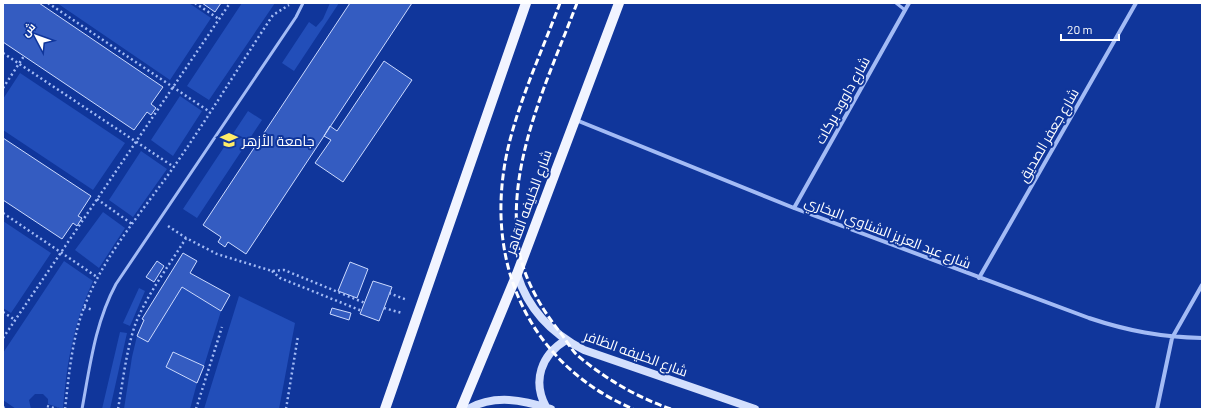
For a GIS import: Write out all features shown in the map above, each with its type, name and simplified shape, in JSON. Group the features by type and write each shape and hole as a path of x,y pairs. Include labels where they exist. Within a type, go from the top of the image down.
{"main road":[{"path":"385,409 526,3"},
{"name":"شارع الخليفه القاهر","path":"461,409 516,274 619,3"}],"street":[{"name":"شارع داوود بركات","path":"794,208 909,3"},
{"name":"شارع جعفر الصديق","path":"978,278 1136,3"},
{"name":"شارع عبد العزيز الشناوي البخاري","path":"574,119 794,208 978,278 1113,326 1134,332 1172,338 1202,338"},
{"name":"شارع الخليفه الظافر","path":"516,274 521,288 538,315 548,326 566,340 584,350 755,409"},
{"path":"1157,409 1172,338 1202,285"},
{"path":"548,408 539,389 541,369 550,352 566,340"},
{"path":"468,409 489,401 502,399 529,402 548,408"}],"lane":[{"path":"82,409 96,332 102,314 116,284 296,17 303,3"},
{"path":"896,3 905,10"}],"path":[{"path":"48,3 210,112"},
{"path":"195,3 219,19"},
{"path":"3,338 230,3"},
{"path":"65,409 76,337 84,307 103,265 174,167 273,16 286,6 293,4"},
{"path":"3,52 174,167"},
{"path":"3,88 24,56"},
{"path":"97,199 132,224"},
{"path":"3,213 97,277"},
{"path":"159,220 186,238 217,254 272,271 284,270 365,302"},
{"path":"118,409 135,325 146,302 186,238"},
{"path":"272,271 280,278 362,311"},
{"path":"389,293 421,305"},
{"path":"384,308 416,318"},
{"path":"3,312 15,320"},
{"path":"196,409 222,327"},
{"path":"286,409 298,336"},
{"path":"47,406 57,409"}],"shaded area":[{"path":"57,3 189,3 211,18 170,80"},
{"path":"242,3 275,3 209,100 187,86"},
{"path":"330,3 339,3 294,71 282,63 309,22 316,27 323,19"},
{"path":"20,73 125,143 93,190 3,130 3,99"},
{"path":"180,96 202,111 173,156 151,140"},
{"path":"248,111 262,120 197,218 183,209"},
{"path":"141,151 167,169 133,217 109,200"},
{"path":"103,212 125,228 99,268 75,250"},
{"path":"3,221 51,253 11,313 3,308"},
{"path":"64,261 93,281 80,313 72,344 63,409 48,404 48,399 43,394 35,394 29,400 31,409 16,409 3,400 3,353"},
{"path":"182,287 221,311 204,366 173,352 166,367 197,383 190,409 124,409 132,357 137,336 148,342"},
{"path":"139,288 145,291 130,326 123,323"},
{"path":"239,296 295,323 279,409 204,409"},
{"path":"120,332 127,333 110,409 102,409"}],"building":[{"path":"3,3 39,3 163,87 151,104 156,108 151,115 147,112 134,130 3,42"},
{"path":"202,3 221,3 215,12"},
{"path":"350,3 412,3 246,254 228,242 225,247 218,242 221,237 203,225"},
{"path":"384,61 412,80 343,182 315,163 331,140 324,136 330,126 337,131"},
{"path":"3,138 91,196 78,216 82,218 77,226 73,223 62,239 3,200"},
{"path":"183,253 197,261 190,273 230,295 221,311 182,287 148,342 137,336 144,320 142,319"},
{"path":"157,261 164,266 154,282 146,277"},
{"path":"350,262 368,269 357,298 338,291"},
{"path":"373,281 392,287 379,321 360,314"},
{"path":"332,308 351,313 349,320 330,314"},
{"path":"173,352 204,366 197,383 166,367"}],"railway":[{"path":"560,3 520,106 508,148 504,169 501,208 504,245 512,280 526,313 545,342 569,369 599,391 633,409"},
{"path":"577,3 542,93 524,155 518,186 516,218 521,261 534,293 552,322 577,355 598,372 634,393 671,409"}],"place":[{"name":"جامعة الأزهر","path":"229,140"}]}
